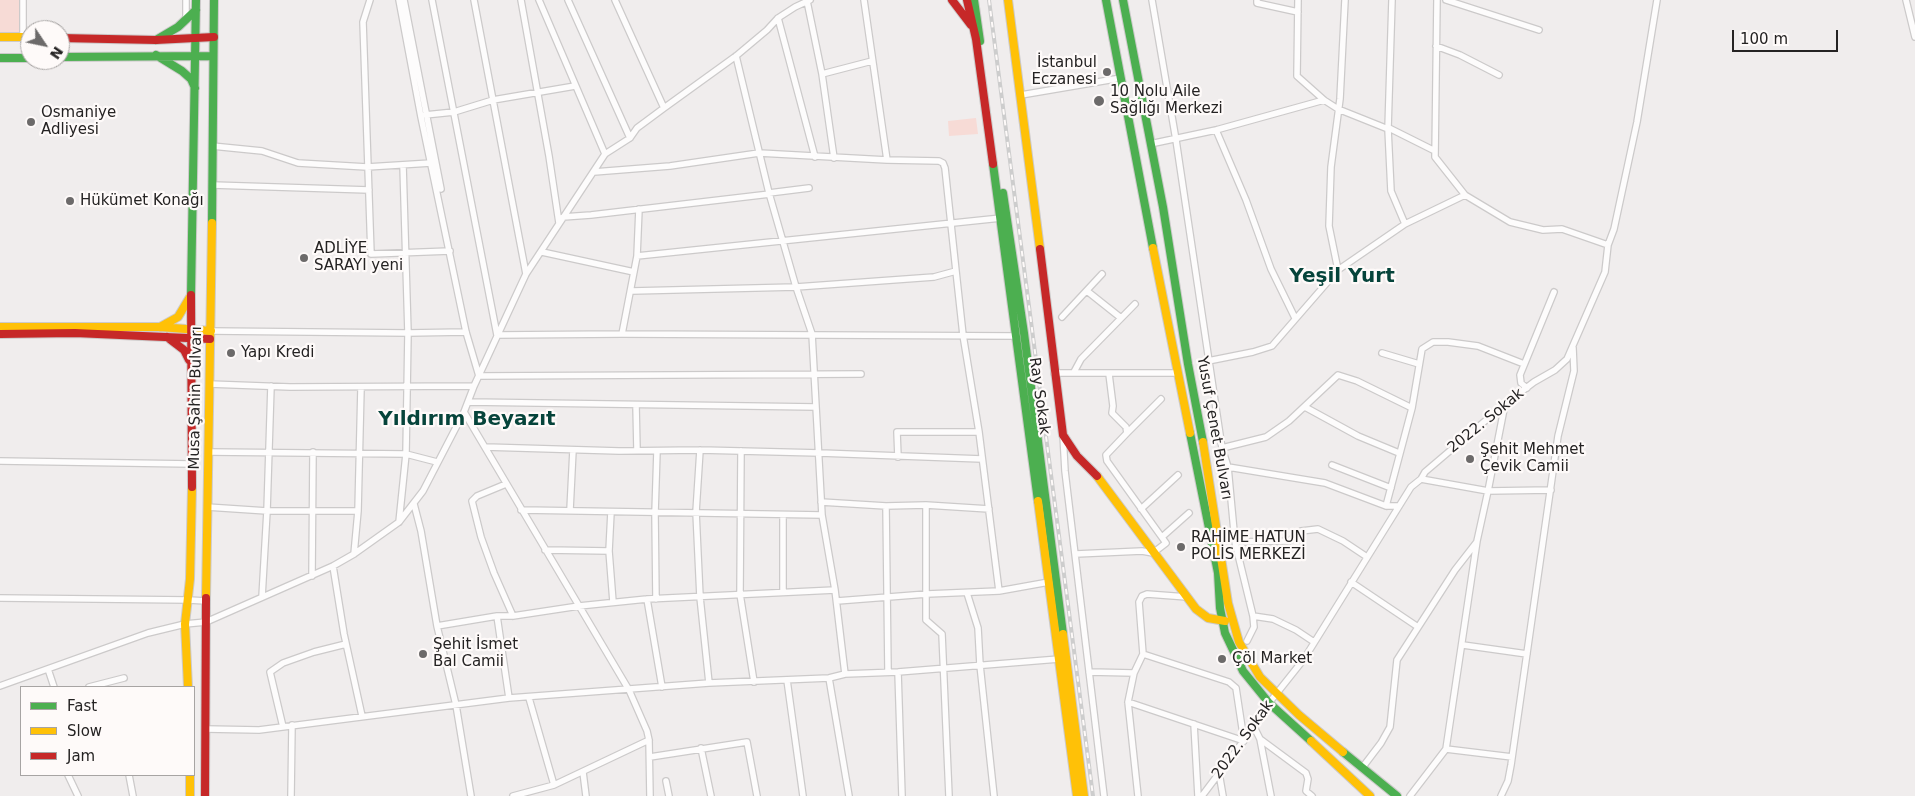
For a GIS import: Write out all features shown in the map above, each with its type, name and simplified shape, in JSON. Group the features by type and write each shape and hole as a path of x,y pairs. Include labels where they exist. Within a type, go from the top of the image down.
{"main road":[{"name":"Musa Şahin Bulvarı","path":"188,686 185,624 189,600 192,464 190,339 196,0"},
{"name":"Musa Şahin Bulvarı","path":"205,796 214,0"},
{"path":"952,0 972,27"},
{"name":"Ray Sokak","path":"967,0 976,39 1001,218 1077,796"},
{"path":"974,0 1024,333 1084,796"},
{"path":"1008,0 1063,435 1078,456 1099,479 1153,553 1202,615 1222,621 1232,621"},
{"name":"Yusuf Çenet Bulvarı","path":"1106,0 1218,573 1222,621 1229,644 1243,671 1269,703 1370,796"},
{"name":"Yusuf Çenet Bulvarı","path":"1123,0 1163,207 1232,621 1239,642 1253,668 1277,694 1397,796"},
{"path":"156,40 178,26 196,10"},
{"path":"0,37 20,37"},
{"path":"70,38 156,40 214,37"},
{"path":"156,55 182,71 191,79 195,88"},
{"path":"70,57 213,56"},
{"path":"0,58 20,58"},
{"path":"160,327 178,317 192,292"},
{"path":"0,327 160,327 191,329 210,335"},
{"path":"0,334 75,333 190,339 210,335"},
{"path":"167,337 175,341 184,350 189,359 188,436 192,464"},
{"path":"190,776 190,796"}],"street":[{"path":"22,0 24,20"},
{"path":"186,0 186,18"},
{"path":"370,0 363,22 371,254 450,251"},
{"path":"399,0 421,117 466,332 480,374"},
{"path":"404,0 425,115 465,311 480,374"},
{"path":"432,0 498,335"},
{"path":"474,0 526,274"},
{"path":"521,0 559,223"},
{"path":"538,0 605,154"},
{"path":"568,0 630,138"},
{"path":"615,0 664,108"},
{"path":"864,0 887,160"},
{"path":"1152,0 1176,140 1222,448 1228,467 1234,542 1253,616 1254,627 1247,640"},
{"path":"1257,0 1257,3 1298,12"},
{"path":"1298,0 1297,76 1324,100 1338,109 1389,128 1435,151"},
{"path":"1338,270 1329,226 1331,168 1342,71 1345,0"},
{"path":"1392,0 1389,128 1392,191 1405,224"},
{"path":"1437,0 1435,157 1465,195 1510,222 1543,230 1562,229 1608,245"},
{"path":"1446,0 1539,30"},
{"name":"2022. Sokak","path":"1202,796 1244,741 1269,703 1304,659 1412,487 1421,479 1425,472 1505,404 1567,359 1605,272 1608,245 1614,229 1637,122 1657,0"},
{"path":"1906,0 1915,37"},
{"path":"0,686 148,633 185,624 206,622 333,566 354,554 399,522 414,504 464,412 474,386 526,274 605,154 630,138 637,128 736,56 767,30 778,18 809,1 834,158"},
{"path":"778,18 815,157"},
{"path":"1436,46 1460,55 1498,75"},
{"path":"736,56 770,193 796,287 812,334 816,375 822,515 836,590 845,674"},
{"path":"822,74 872,62"},
{"path":"1021,95 1121,78"},
{"path":"425,115 454,112 493,100 576,86"},
{"path":"1150,144 1216,130 1324,100"},
{"path":"1216,130 1246,200 1271,268 1295,318"},
{"path":"212,146 262,151 298,163 367,167 431,163"},
{"path":"594,172 670,166 760,153 834,158 939,160 944,163 963,335 979,432 999,591"},
{"path":"399,522 406,454 408,334 403,165"},
{"path":"212,185 369,190"},
{"path":"563,217 591,216 809,188"},
{"path":"1208,361 1253,352 1272,346 1338,270 1405,224 1465,195"},
{"path":"622,334 632,291 637,256 639,209"},
{"path":"637,256 783,239 1001,218"},
{"path":"542,252 634,272"},
{"path":"632,291 796,287 934,277 956,271"},
{"path":"1062,317 1102,274"},
{"path":"1087,291 1121,318"},
{"path":"1527,388 1521,383 1520,375 1554,292"},
{"path":"1074,372 1081,359 1135,304"},
{"path":"210,335 466,332"},
{"path":"498,335 812,334 1017,336"},
{"path":"1386,506 1412,408 1422,349 1433,342 1478,346 1524,364"},
{"path":"1501,796 1508,781 1512,757 1558,436 1574,371 1572,348"},
{"path":"1382,354 1420,364"},
{"path":"1054,373 1178,373"},
{"path":"480,374 861,374"},
{"path":"1109,374 1113,406 1112,414 1126,427 1126,433"},
{"path":"1222,448 1266,437 1289,421 1338,375 1357,381 1412,408"},
{"path":"209,384 361,388 474,386"},
{"path":"262,597 271,386"},
{"path":"354,554 358,511 361,388"},
{"path":"1076,554 1142,551 1153,553 1166,543 1107,461 1106,455 1161,399"},
{"path":"468,402 816,407"},
{"path":"1410,796 1446,749 1477,541 1505,404"},
{"path":"636,405 638,450"},
{"path":"1305,407 1358,436 1399,453"},
{"path":"464,412 630,690 648,740 650,796"},
{"path":"898,456 897,432 979,432"},
{"path":"1063,435 1104,796"},
{"path":"485,447 572,450 700,450 982,459"},
{"path":"570,510 572,450"},
{"path":"700,450 696,512 700,597 709,683"},
{"path":"656,599 655,513 657,451"},
{"path":"741,451 740,594 754,682"},
{"path":"209,452 406,454 437,462"},
{"path":"312,576 311,510 313,452"},
{"path":"0,461 192,464"},
{"path":"1332,465 1391,488"},
{"path":"1228,467 1325,483 1386,506 1399,506"},
{"path":"1141,509 1178,475"},
{"path":"1421,479 1488,491 1551,490"},
{"path":"506,484 477,496 472,501 481,537 513,616"},
{"path":"821,502 989,509"},
{"path":"414,504 421,531 437,626 456,705 471,796"},
{"path":"926,505 926,620 942,634 949,796"},
{"path":"886,506 888,671"},
{"path":"207,507 267,511 358,511"},
{"path":"522,510 696,512 783,516 822,515"},
{"path":"611,512 609,551 613,602"},
{"path":"1162,537 1189,513"},
{"path":"783,516 783,592"},
{"path":"1234,542 1288,541 1301,531 1318,529 1343,541 1367,557"},
{"path":"1362,768 1381,743 1390,726 1397,660 1455,570 1477,541"},
{"path":"545,550 609,551"},
{"path":"333,566 346,644 362,716"},
{"path":"837,601 999,591 1049,582"},
{"path":"1352,582 1418,627"},
{"path":"437,626 497,616 513,616 613,602 836,590"},
{"path":"967,593 978,628 980,665 994,796"},
{"path":"1138,796 1128,702 1134,673 1143,654 1139,602 1142,596 1147,594 1187,597"},
{"path":"0,598 206,601"},
{"path":"647,599 662,686"},
{"path":"497,616 509,698"},
{"path":"1253,616 1272,619 1296,630 1314,642"},
{"path":"282,727 270,672 283,663 314,652 346,644"},
{"path":"1463,645 1527,654"},
{"path":"1128,702 1244,741 1236,688 1229,682 1143,654"},
{"path":"206,729 259,730 509,698 709,683 829,678 845,674 898,672 1059,659"},
{"path":"48,670 54,686"},
{"path":"898,672 902,796"},
{"path":"1089,672 1134,673"},
{"path":"93,686 124,678"},
{"path":"829,678 848,796"},
{"path":"787,680 803,796"},
{"path":"529,698 554,785"},
{"path":"1194,724 1198,796"},
{"path":"291,796 292,726"},
{"path":"1254,727 1260,738 1271,796"},
{"path":"1260,738 1306,774 1308,779 1307,794 1312,796"},
{"path":"513,796 554,785 648,740"},
{"path":"650,757 747,742 757,796"},
{"path":"700,748 712,796"},
{"path":"1446,749 1512,757"},
{"path":"583,772 586,796"},
{"path":"1219,773 1224,796"},
{"path":"68,776 78,796"},
{"path":"129,776 133,796"},
{"path":"666,781 669,796"}],"shaded area":[{"path":"0,0 24,0 23,20 20,20 20,37 0,37"},
{"path":"976,118 978,134 949,136 948,121"}],"railway":[{"path":"989,0 1093,796"}],"traffic: fast":[{"path":"191,295 196,0"},
{"path":"212,223 214,0"},
{"path":"974,0 980,41"},
{"path":"1106,0 1153,248"},
{"path":"1123,0 1163,207 1188,364 1203,442"},
{"path":"156,40 178,27 196,10"},
{"path":"156,55 182,71 191,79 195,88"},
{"path":"70,57 213,56"},
{"path":"0,58 20,58"},
{"path":"993,164 1038,501"},
{"path":"1003,193 1024,333 1063,634"},
{"path":"1190,433 1218,573 1220,608 1225,633 1243,671 1269,703 1311,741"},
{"path":"1343,752 1397,796"}],"traffic: slow":[{"path":"1008,0 1040,249"},
{"path":"0,37 20,37"},
{"path":"206,598 212,223"},
{"path":"1153,248 1190,433"},
{"path":"160,327 178,317 190,297"},
{"path":"0,327 160,327 211,331"},
{"path":"1203,442 1228,603 1239,642 1260,677 1299,715 1343,752"},
{"path":"1097,476 1196,609 1208,618 1225,621"},
{"path":"188,686 185,624 190,579 192,487"},
{"path":"1038,501 1077,796"},
{"path":"1063,634 1084,796"},
{"path":"1311,741 1370,796"},
{"path":"190,776 190,796"}],"traffic: jam":[{"path":"952,0 971,25"},
{"path":"967,0 976,39 993,164"},
{"path":"70,38 156,40 214,37"},
{"path":"1040,249 1063,435 1077,456 1097,476"},
{"path":"191,295 192,487"},
{"path":"0,334 75,333 210,339"},
{"path":"167,337 184,350 189,360"},
{"path":"205,796 206,598"}],"place":[{"name":"İstanbul Eczanesi","path":"1107,72"},
{"name":"10 Nolu Aile Sağlığı Merkezi","path":"1099,101"},
{"name":"Osmaniye Adliyesi","path":"31,122"},
{"name":"Hükümet Konağı","path":"70,201"},
{"name":"ADLİYE SARAYI yeni","path":"304,258"},
{"name":"Yapı Kredi","path":"231,353"},
{"name":"Şehit Mehmet Çevik Camii","path":"1470,459"},
{"name":"RAHİME HATUN POLİS MERKEZİ","path":"1181,547"},
{"name":"Şehit İsmet Bal Camii","path":"423,654"},
{"name":"Çöl Market","path":"1222,659"}],"district":[{"name":"Yeşil Yurt","path":"1342,277"},
{"name":"Yıldırım Beyazıt","path":"467,420"}]}
